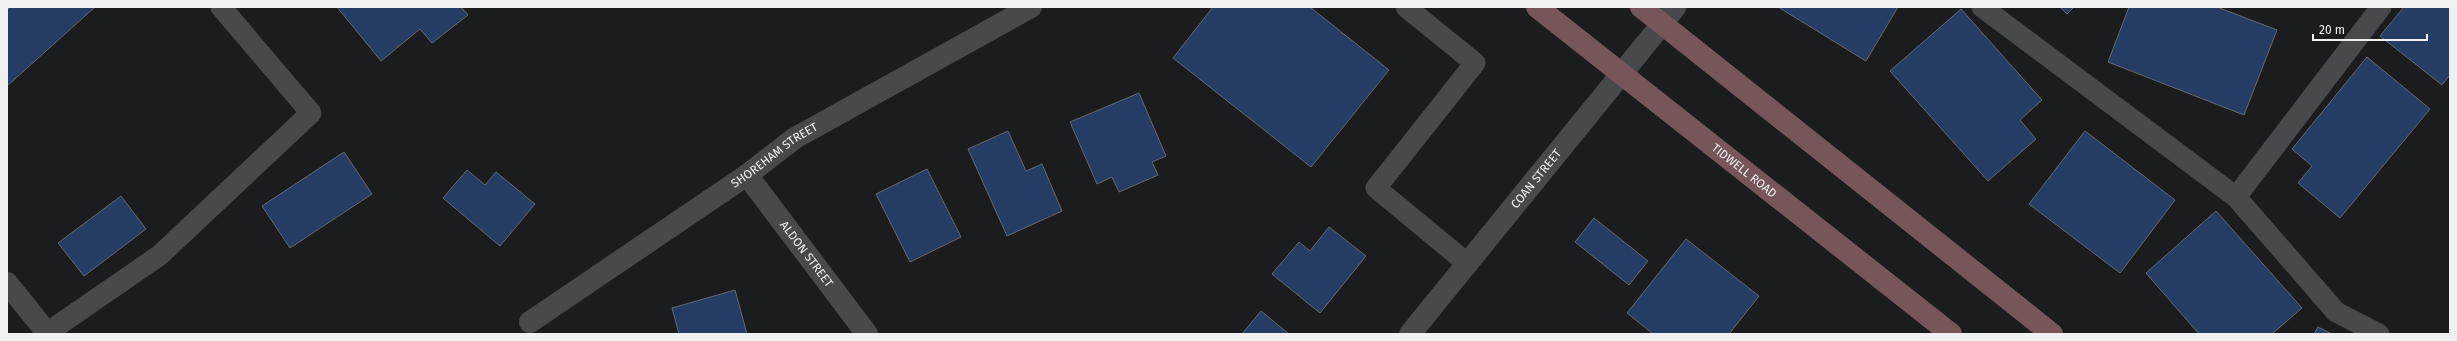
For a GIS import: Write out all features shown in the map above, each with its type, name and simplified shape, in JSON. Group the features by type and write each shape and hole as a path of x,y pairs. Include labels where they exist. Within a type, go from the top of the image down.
{"main road":[{"name":"TIDWELL ROAD","path":"1537,7 1951,334"},
{"path":"1641,7 2052,334"}],"street":[{"name":"SHOREHAM STREET","path":"530,322 747,175 795,138 1031,7"},
{"name":"COAN STREET","path":"1410,334 1662,24"},
{"name":"ALDON STREET","path":"747,175 867,334"},
{"path":"7,283 48,333"}],"lane":[{"path":"48,333 160,255 311,113 221,7"},
{"path":"1406,7 1475,63 1376,188 1468,264"},
{"path":"1662,24 1676,7"},
{"path":"1982,7 2236,196 2336,312 2380,334"},
{"path":"2236,196 2381,7"}],"building":[{"path":"10,7 95,7 7,86 7,10"},
{"path":"337,7 461,7 468,15 432,43 420,29 381,61"},
{"path":"1213,7 1310,7 1389,70 1311,167 1173,58"},
{"path":"1778,7 1898,7 1866,61"},
{"path":"2060,7 2074,7 2067,14"},
{"path":"2129,7 2217,7 2277,30 2244,115 2108,62"},
{"path":"2404,7 2450,7 2450,75 2442,85 2380,36"},
{"path":"1961,9 2042,100 2020,120 2036,139 1988,181 1890,71"},
{"path":"2367,57 2430,109 2340,218 2298,183 2312,166 2292,149"},
{"path":"1139,93 1166,156 1152,162 1158,175 1119,192 1112,177 1097,184 1070,122"},
{"path":"1008,131 1026,171 1042,164 1062,211 1007,236 968,149"},
{"path":"2085,131 2175,200 2120,273 2029,204"},
{"path":"344,152 372,194 290,248 262,206"},
{"path":"927,169 961,237 910,262 876,194"},
{"path":"467,170 485,185 496,172 535,204 500,246 443,198"},
{"path":"121,196 146,229 84,276 58,243"},
{"path":"2216,211 2302,308 2272,334 2199,334 2146,273"},
{"path":"1594,218 1648,261 1629,285 1575,242"},
{"path":"1329,227 1366,256 1320,313 1272,274 1299,242 1310,251"},
{"path":"1686,239 1759,296 1729,334 1653,334 1627,313"},
{"path":"735,290 747,334 679,334 672,308"},
{"path":"1261,311 1289,334 1242,334"},
{"path":"2318,327 2332,334 2314,334"}]}
